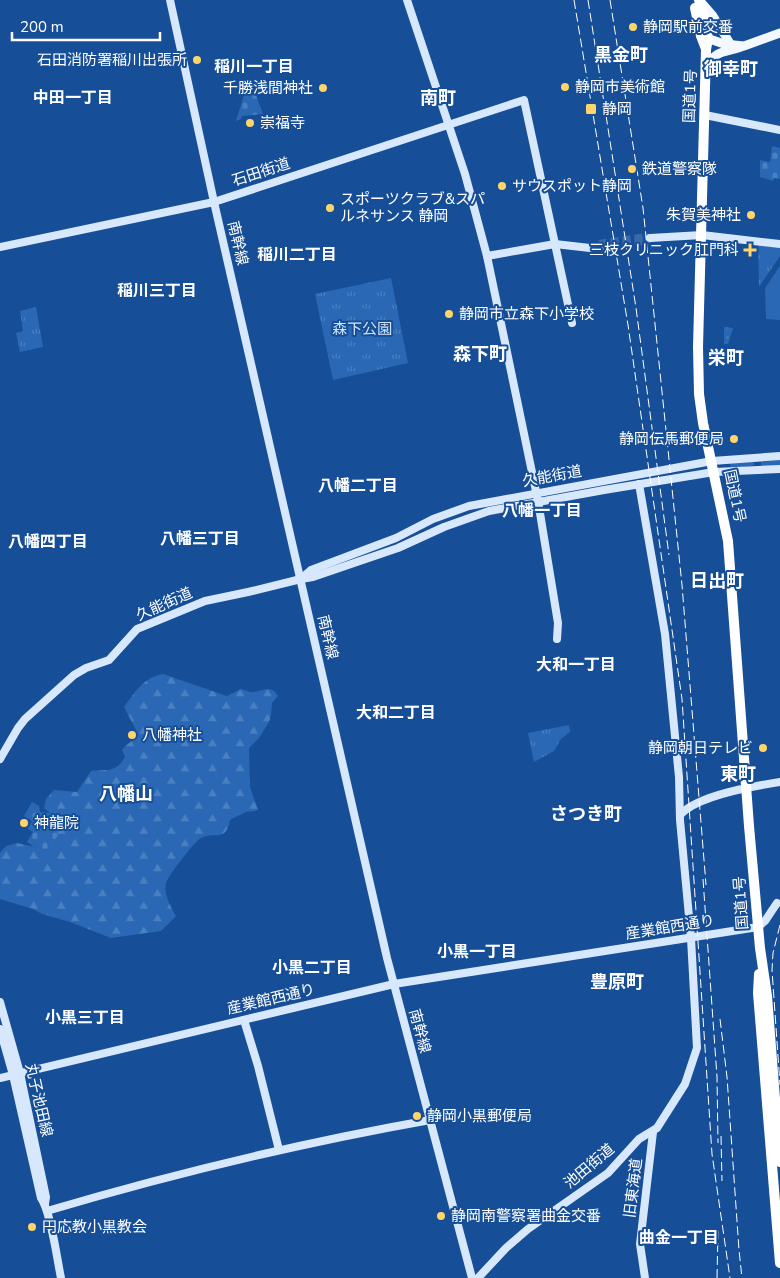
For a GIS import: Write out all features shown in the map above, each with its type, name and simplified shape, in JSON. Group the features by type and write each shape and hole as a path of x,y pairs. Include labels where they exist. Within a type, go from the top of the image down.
{"highway":[{"name":"国道1号","path":"693,0 705,37 707,67 698,346 699,394 703,423 728,541 758,927 758,992 780,1263"},
{"name":"国道1号","path":"699,0 708,27 705,37"},
{"name":"国道1号","path":"759,944 767,996 780,1162"}],"main road":[{"path":"699,0 713,16 731,45"},
{"path":"707,67 714,55 718,53 732,51 780,33"},
{"path":"705,37 731,45 744,46"}],"street":[{"name":"南幹線","path":"170,0 351,806 394,984 472,1278"},
{"path":"407,0 466,174 488,256 537,497 558,623 557,638"},
{"name":"石田街道","path":"0,247 214,202 524,100 555,244"},
{"path":"705,115 780,130"},
{"path":"650,238 702,236 780,244"},
{"path":"488,256 555,244 583,247 600,245"},
{"path":"555,244 572,323"},
{"name":"久能街道","path":"0,759 25,719 74,675 86,668 109,660 137,629 205,601 312,577 398,548 460,520 537,497 643,473 712,461 780,456"},
{"name":"久能街道","path":"301,579 311,570 396,538 438,517 470,506 714,472 780,469"},
{"name":"池田街道","path":"478,1278 528,1229 608,1172 639,1139 653,1132 681,1092 695,1058 697,1044 679,777 665,634 642,483"},
{"path":"681,814 708,799 747,788 780,782"},
{"path":"758,927 765,921 779,901"},
{"path":"759,944 779,901"},
{"name":"産業館西通り","path":"0,1078 394,984 758,927"},
{"name":"丸子池田線","path":"0,1002 46,1197 47,1211 61,1278"},
{"path":"244,1020 258,1066 279,1150"},
{"name":"丸子池田線","path":"0,1029 16,1074"},
{"path":"47,1211 114,1192 316,1141 430,1120"},
{"name":"旧東海道","path":"645,1278 640,1244 653,1132"}],"green space":[{"path":"244,95 256,95 263,114 242,116 241,119 236,121"},
{"path":"772,146 780,148 780,179 774,178 773,181 760,177 760,160 770,162"},
{"path":"758,241 780,244 780,256 759,287"},
{"path":"780,266 780,320 766,319 765,288"},
{"name":"森下公園","path":"391,278 408,363 333,380 315,294"},
{"path":"36,307 43,347 20,352 16,333 23,331 20,311"},
{"path":"724,327 733,328 728,344 724,344"},
{"path":"780,459 780,466 761,466 761,460"},
{"path":"754,461 754,465 751,466 732,468 730,465 731,462"},
{"path":"163,674 227,696 241,689 254,692 269,689 278,696 272,703 269,722 259,738 249,748 250,787 258,810 246,812 230,820 226,832 201,838 187,852 166,883 167,896 176,916 161,931 111,938 70,922 42,914 33,909 0,899 0,853 6,846 17,843 48,850 50,813 44,808 46,799 54,790 77,792 91,771 115,768 122,762 125,757 122,750 138,734 124,707 145,682 150,678"},
{"path":"569,725 570,732 561,739 554,751 534,762 528,733"},
{"path":"32,802 39,806 40,812 50,813 58,835 48,850 34,847 27,842 33,832 28,829 32,821 24,816"}],"tunnel":[{"path":"599,244 645,237 650,238 645,241 600,247"}],"railway":[{"path":"574,0 628,325 682,699 712,1154 730,1278"},
{"path":"588,0 636,308 669,555"},
{"path":"610,0 643,208 682,585 706,885"},
{"path":"703,879 717,1077 718,1143"},
{"path":"780,925 773,953 772,970 780,1085"},
{"path":"720,1019 727,1077 742,1278"},
{"path":"721,1136 722,1181"},
{"path":"717,1278 718,1231"}],"place":[{"name":"静岡駅前交番","path":"633,27"},
{"name":"石田消防署稲川出張所","path":"197,60"},
{"name":"静岡市美術館","path":"565,87"},
{"name":"千勝浅間神社","path":"323,88"},
{"name":"静岡","path":"591,109"},
{"name":"崇福寺","path":"250,123"},
{"name":"鉄道警察隊","path":"632,169"},
{"name":"サウスポット静岡","path":"502,186"},
{"name":"スポーツクラブ&スパ ルネサンス 静岡","path":"330,208"},
{"name":"朱賀美神社","path":"751,215"},
{"name":"三枝クリニック肛門科","path":"750,250"},
{"name":"静岡市立森下小学校","path":"449,314"},
{"name":"静岡伝馬郵便局","path":"734,439"},
{"name":"八幡神社","path":"132,735"},
{"name":"静岡朝日テレビ","path":"763,748"},
{"name":"神龍院","path":"24,823"},
{"name":"静岡小黒郵便局","path":"417,1116"},
{"name":"静岡南警察署曲金交番","path":"441,1216"},
{"name":"円応教小黒教会","path":"32,1227"}],"district":[{"name":"黒金町","path":"621,55"},
{"name":"稲川一丁目","path":"254,66"},
{"name":"御幸町","path":"731,69"},
{"name":"中田一丁目","path":"73,97"},
{"name":"南町","path":"438,98"},
{"name":"稲川二丁目","path":"297,254"},
{"name":"稲川三丁目","path":"157,290"},
{"name":"森下町","path":"480,354"},
{"name":"栄町","path":"726,358"},
{"name":"八幡二丁目","path":"358,485"},
{"name":"八幡一丁目","path":"542,510"},
{"name":"八幡三丁目","path":"200,538"},
{"name":"八幡四丁目","path":"48,541"},
{"name":"日出町","path":"717,581"},
{"name":"大和一丁目","path":"576,664"},
{"name":"大和二丁目","path":"396,712"},
{"name":"東町","path":"738,774"},
{"name":"八幡山","path":"126,794"},
{"name":"さつき町","path":"586,814"},
{"name":"小黒一丁目","path":"477,951"},
{"name":"小黒二丁目","path":"312,967"},
{"name":"豊原町","path":"617,982"},
{"name":"小黒三丁目","path":"85,1017"},
{"name":"曲金一丁目","path":"679,1237"}]}
